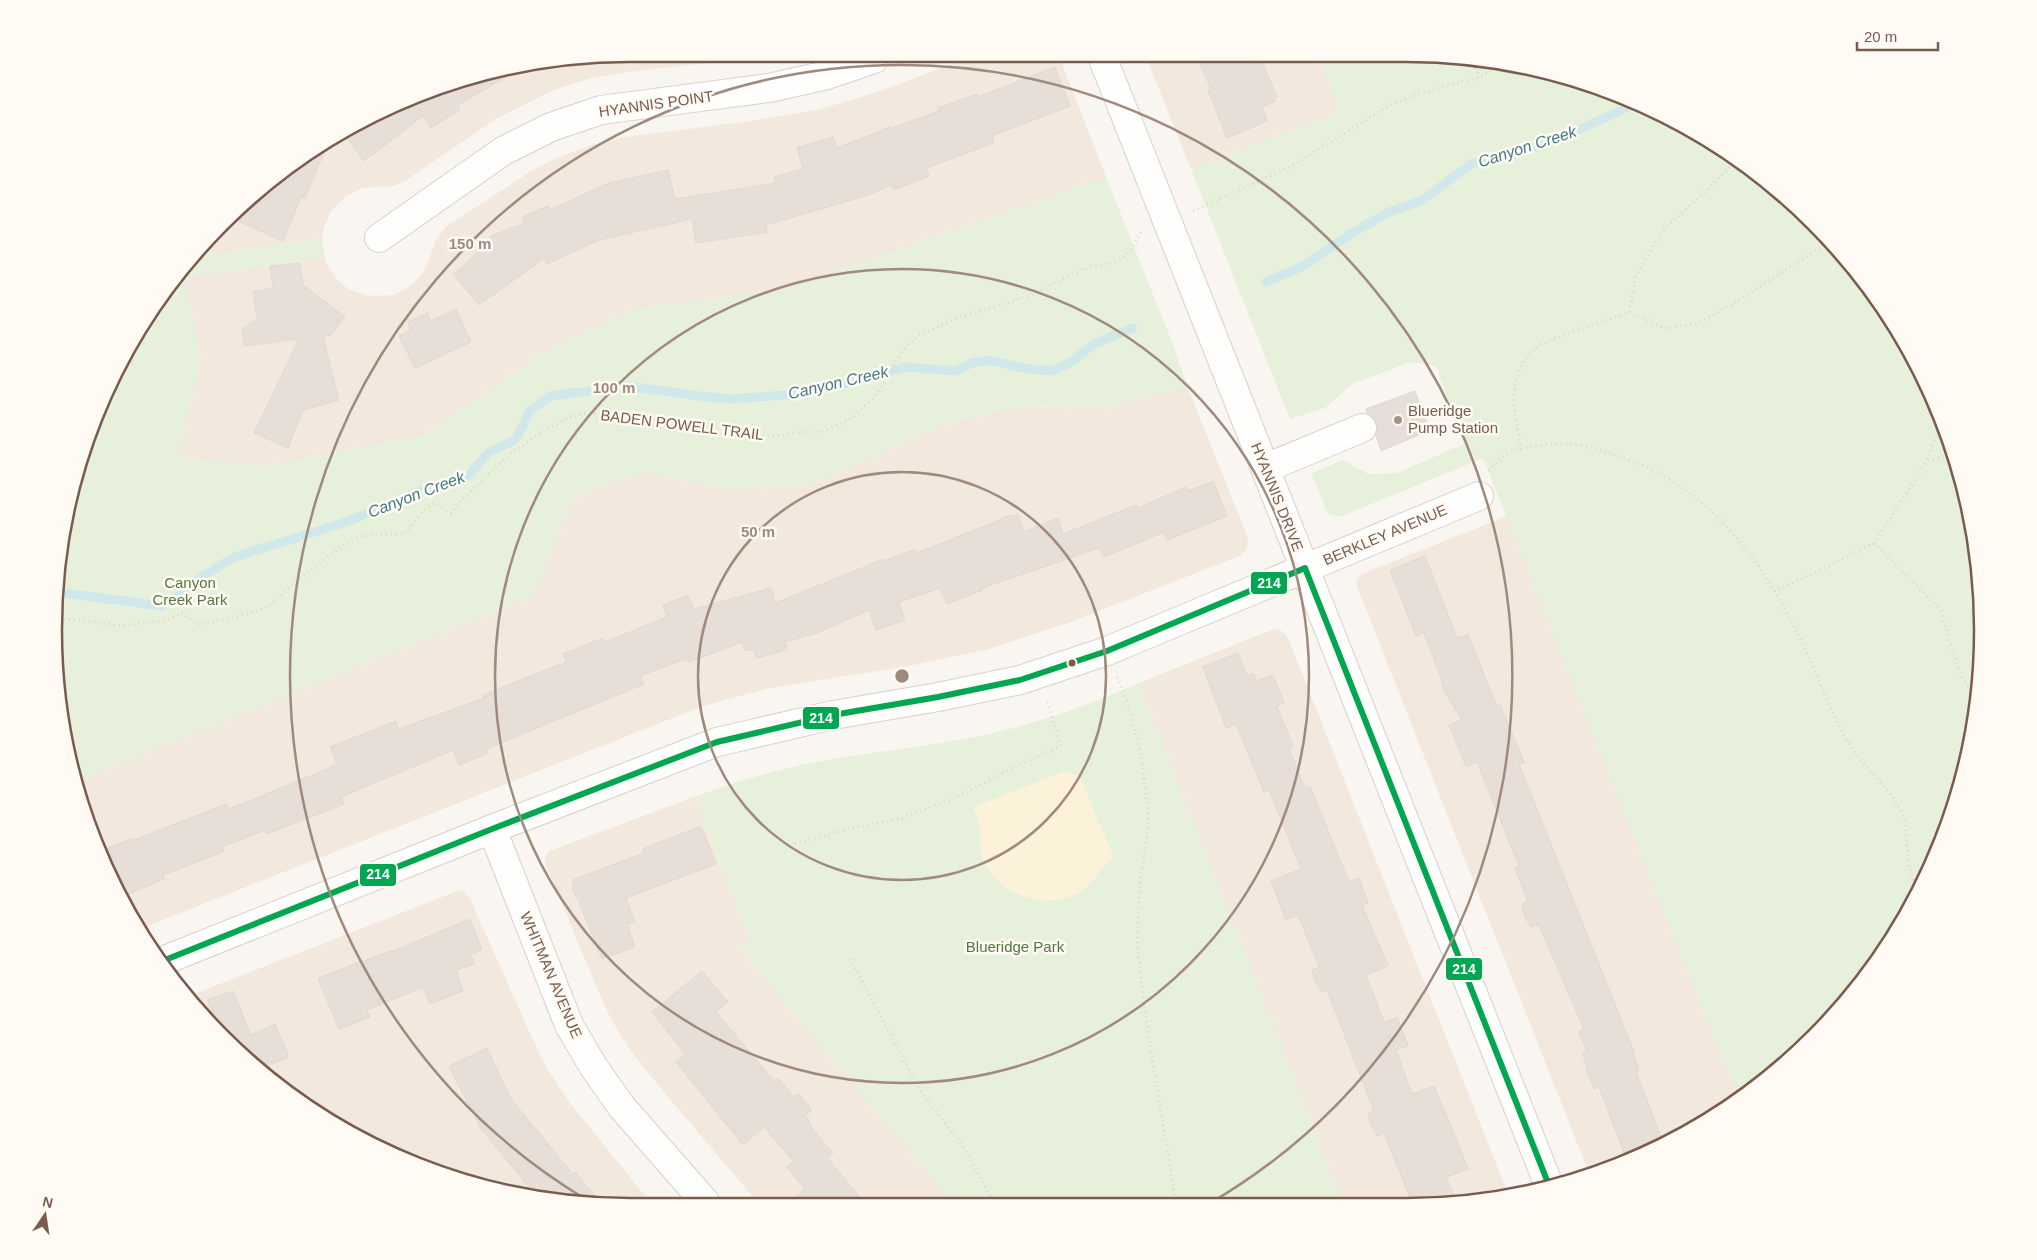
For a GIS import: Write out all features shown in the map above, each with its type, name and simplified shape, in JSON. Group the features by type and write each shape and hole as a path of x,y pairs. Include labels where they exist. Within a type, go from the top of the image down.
{"street":[{"name":"HYANNIS POINT","path":"379,238 503,151 551,127 601,110 769,88 827,74 865,62"},
{"name":"HYANNIS DRIVE","path":"1104,62 1547,1180"},
{"path":"1266,468 1362,428"},
{"name":"BERKLEY AVENUE","path":"168,959 492,829 717,742 833,715 938,697 1020,680 1107,651 1478,496"},
{"name":"WHITMAN AVENUE","path":"492,829 570,1026 593,1066 621,1106 702,1198"}],"path":[{"path":"1475,66 1480,77"},
{"path":"1203,207 1292,166 1390,105 1414,95 1480,77 1494,69"},
{"path":"1630,312 1636,276 1662,231 1731,165"},
{"name":"BADEN POWELL TRAIL","path":"63,619 124,626 163,621 182,613 199,625 260,611 271,604 294,582 350,540 368,535 404,534 425,509 432,504 438,505 451,513 458,503 512,452 542,432 570,417 586,413 625,415 694,425 738,434 776,436 802,432 820,432 849,420 874,398 906,347 920,334 952,320 1029,296 1083,269 1119,262 1132,249 1141,231"},
{"path":"1521,450 1514,407 1515,382 1524,360 1540,344 1630,312 1665,328 1696,324 1731,305 1824,246"},
{"path":"1774,591 1874,543 1927,461 1938,432"},
{"path":"1478,496 1486,475 1502,456 1521,450 1560,443 1585,445 1625,459 1667,478 1697,498 1743,544 1774,591 1797,630 1852,748 1888,789 1903,815 1908,859 1914,884"},
{"path":"1927,461 1947,456"},
{"path":"1874,543 1940,609 1960,674 1971,690"},
{"path":"1107,651 1127,701 1141,755 1149,819 1140,881 1137,945 1146,1019 1175,1198"},
{"path":"795,844 903,818 961,795 1010,769 1061,746 1047,701"},
{"path":"850,959 920,1090 964,1148 991,1198"}],"shaded area":[{"path":"630,62 716,62 628,72 589,79 554,90 496,119 402,183 393,186 362,188 346,196 330,212 322,239 204,255 256,203 315,158 379,121 413,106 483,82 519,73 556,67"},
{"path":"956,62 1061,62 1106,177 787,288 635,309 546,351 423,435 267,466 177,456 201,362 184,280 186,278 324,258 335,277 348,289 370,296 393,295 408,288 421,276 427,266 436,240 446,227 536,168 564,155 595,144 625,137 751,121 817,110 881,91"},
{"path":"1148,62 1321,62 1340,112 1191,169"},
{"path":"1187,386 1248,538 1247,548 1242,555 1071,622 989,649 904,667 770,688 703,706 147,926 121,881 106,847 82,778 533,596 574,498 643,472 731,490 810,485 947,424 1020,407 1105,409"},
{"path":"1507,516 1736,1092 1722,1102 1658,1139 1587,1168 1356,584 1358,578 1364,573"},
{"path":"1274,629 1282,631 1288,638 1506,1189 1444,1196 1341,1198 1139,683"},
{"path":"694,797 751,942 738,947 949,1198 754,1198 648,1073 628,1047 611,1019 546,866 545,858 548,852"},
{"path":"460,890 465,892 469,897 542,1060 566,1098 647,1198 556,1193 519,1187 448,1167 379,1139 315,1102 285,1080 256,1057 195,994"}],"green space":[{"path":"1321,62 1444,64 1518,73 1589,93 1658,121 1722,158 1752,180 1781,203 1834,256 1879,315 1916,379 1931,413 1955,483 1964,519 1973,593 1973,667 1970,704 1964,741 1955,777 1931,847 1916,881 1879,945 1834,1004 1808,1031 1781,1057 1736,1092 1483,458 1340,517 1330,515 1327,511 1311,473 1343,460 1368,474 1397,473 1464,444 1436,366 1410,362 1352,384 1325,408 1290,419 1191,169 1340,112"},
{"name":"Canyon Creek Park","path":"1106,177 1172,342 1187,386 1105,409 1020,407 947,424 811,485 731,490 643,472 574,498 533,596 82,778 73,741 67,704 62,630 67,556 73,519 93,448 121,379 158,315 184,280 201,362 177,456 267,466 423,435 546,351 635,309 787,288"},
{"name":"Canyon Creek Park","path":"322,239 325,258 186,278 204,255"},
{"name":"Blueridge Park","path":"1139,683 1341,1198 949,1198 738,948 751,941 694,797 796,766 955,741 1002,731 1072,710"}],"sand":[{"path":"1066,771 1080,777 1114,858 1106,864 1082,891 1069,897 1055,900 1028,898 1015,893 1003,885 985,863 981,849 978,820 973,807"}],"building":[{"path":"1199,62 1262,62 1277,97 1274,97 1276,101 1262,107 1267,121 1227,138 1208,90 1211,89"},
{"path":"1055,67 1070,106 992,136 994,143 926,168 929,176 894,190 892,185 865,196 766,225 767,232 696,243 692,219 599,240 547,264 545,258 479,305 453,274 468,262 491,236 525,223 522,217 548,206 550,210 609,183 668,170 675,199 775,183 774,177 803,169 797,148 833,137 837,148 890,127 890,129 939,111 938,108 977,94 978,97"},
{"path":"508,76 458,105 460,109 431,128 423,116 364,161 347,138 379,121 413,106 448,93"},
{"path":"324,152 305,198 301,197 283,241 239,222 241,217 256,203"},
{"path":"300,263 303,285 345,317 331,335 323,336 339,400 303,410 288,448 254,433 299,339 244,346 242,330 257,318 253,292 273,288 270,266"},
{"path":"456,309 471,342 415,368 399,336 411,330 408,322 427,313 431,321"},
{"name":"Blueridge Pump Station","path":"1415,391 1430,430 1381,451 1376,435 1378,430 1377,422 1368,414 1366,409"},
{"path":"1213,481 1227,516 1167,540 1164,532 1104,557 1099,548 982,588 983,590 947,604 940,588 899,602 905,620 876,630 869,610 817,633 785,642 787,650 756,658 754,649 745,651 742,642 689,662 685,659 640,676 644,684 486,749 488,753 459,765 453,750 341,797 344,804 267,834 266,830 222,847 223,852 163,875 164,879 128,894 111,858 108,848 133,838 134,840 226,804 229,809 337,765 330,747 396,721 399,729 484,698 483,695 566,662 563,654 603,638 605,642 667,617 663,605 688,595 694,609 771,588 775,603 884,559 884,561 915,549 917,553 1004,517 1018,515 1024,532 1058,518 1063,534 1136,505 1138,508 1186,487 1188,491"},
{"path":"1425,556 1457,638 1468,635 1497,706 1500,705 1524,762 1519,764 1634,1052 1639,1070 1636,1072 1661,1137 1624,1154 1599,1087 1594,1089 1586,1069 1588,1068 1582,1053 1587,1051 1578,1031 1584,1029 1539,925 1531,927 1525,917 1522,904 1528,901 1515,868 1519,866 1477,762 1466,767 1449,725 1462,720 1444,691 1424,633 1416,636 1390,570"},
{"path":"1238,653 1247,676 1254,673 1256,681 1273,675 1284,703 1277,706 1293,746 1289,748 1305,788 1310,786 1349,882 1359,878 1368,903 1362,905 1388,966 1366,975 1384,1022 1397,1017 1408,1046 1396,1050 1412,1094 1434,1086 1468,1169 1446,1177 1454,1195 1410,1198 1384,1133 1377,1136 1371,1125 1368,1113 1374,1111 1327,990 1321,992 1315,981 1312,970 1319,967 1298,915 1286,920 1271,881 1301,869 1269,790 1264,792 1236,724 1226,728 1203,667"},
{"path":"701,826 716,864 626,898 635,922 627,924 635,947 602,959 577,897 573,892 573,880 644,853 643,849"},
{"path":"470,919 482,950 471,955 474,964 456,970 463,991 430,1004 423,987 367,1010 370,1017 339,1029 318,978 394,951"},
{"path":"702,971 728,1002 716,1012 774,1081 778,1078 794,1097 799,1094 812,1110 805,1116 812,1125 810,1126 833,1153 827,1158 861,1198 794,1198 805,1189 787,1167 793,1161 764,1127 743,1145 676,1062 685,1054 652,1012"},
{"path":"233,991 251,1035 275,1024 289,1057 267,1066 211,1013 208,1000"},
{"path":"487,1048 511,1099 573,1174 575,1172 595,1196 556,1193 537,1190 535,1187 530,1189 482,1130 449,1066"}],"waterway":[{"name":"Canyon Creek","path":"1266,282 1303,266 1352,233 1389,212 1421,201 1471,164 1554,141 1627,107"},
{"name":"Canyon Creek","path":"64,593 162,606 232,558 349,521 420,491 467,477 489,452 515,440 529,411 550,396 627,386 731,399 798,394 870,378 904,367 956,371 972,363 989,360 1027,369 1054,371 1071,362 1094,344 1133,328"}],"transit line":[{"name":"214","path":"168,959 492,829 717,742 833,715 938,697 1020,680 1107,651 1305,568 1547,1180"}],"place":[{"name":"Blueridge Pump Station","path":"1398,420"}]}
